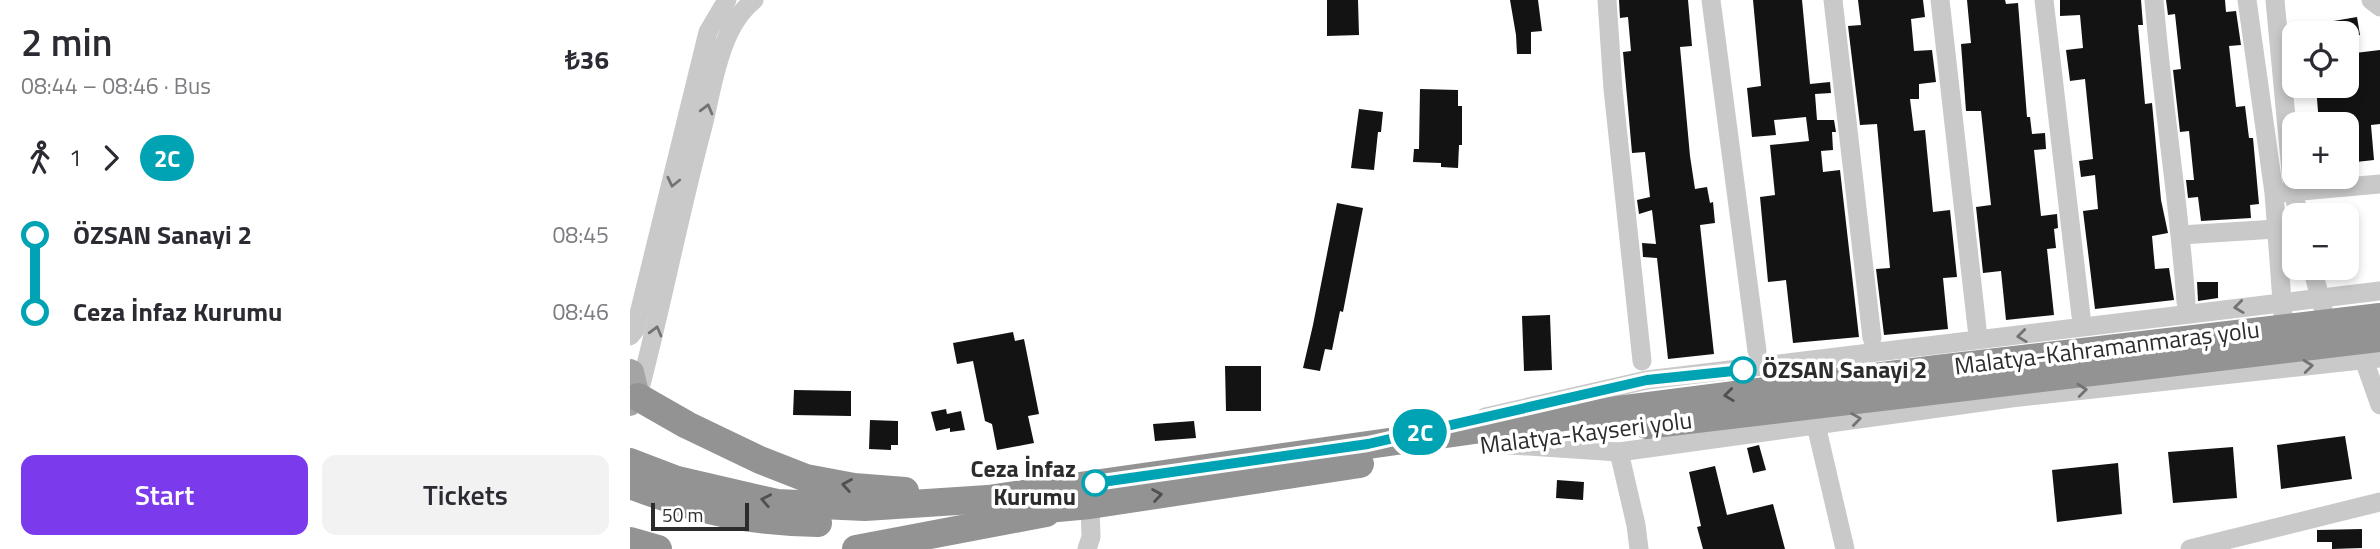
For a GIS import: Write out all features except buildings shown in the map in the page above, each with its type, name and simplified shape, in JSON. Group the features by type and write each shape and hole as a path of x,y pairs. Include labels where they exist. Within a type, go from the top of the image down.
{"highway":[{"name":"Malatya-Kahramanmaraş yolu","path":"630,462 677,480 777,503 865,508 988,499 1368,444 1937,369 2283,315 2323,311 2380,317"},
{"name":"Malatya-Kayseri yolu","path":"630,485 677,503 733,516 778,523 883,525 1090,505 1496,444 2375,352"},
{"path":"633,391 687,425 760,460 806,478 854,487 988,499"},
{"path":"856,549 1090,505"},
{"path":"630,541 658,549"}],"street":[{"path":"630,336 635,330 654,258 709,32 727,0"},
{"path":"633,391 658,323 693,162 728,35 743,9 754,0"},
{"path":"1606,0 1642,361"},
{"path":"1711,0 1757,351"},
{"path":"1833,0 1872,338"},
{"path":"1940,0 1978,328"},
{"path":"2044,0 2081,316"},
{"path":"2154,0 2186,302"},
{"path":"2247,0 2260,98 2283,192 2291,203"},
{"path":"2275,0 2282,81"},
{"path":"2371,0 2380,7"},
{"path":"2256,62 2282,81"},
{"path":"2260,98 2282,81"},
{"path":"2282,98 2283,192 2276,229 2283,315"},
{"path":"2283,192 2380,184"},
{"path":"2181,236 2276,229"},
{"path":"2315,280 2323,311 2380,291"},
{"path":"1496,444 1619,452 2011,398 2375,352 2380,405"},
{"path":"1816,425 1845,549"},
{"path":"1619,452 1639,549"},
{"path":"2190,549 2380,502"},
{"path":"1087,549 1091,537 1090,505"}],"bus line":[{"name":"2C","path":"1095,483 1368,444 1647,380 1743,370"}],"place":[{"name":"ÖZSAN Sanayi 2","path":"1743,370"},
{"name":"Ceza İnfaz Kurumu","path":"1095,483"}]}
